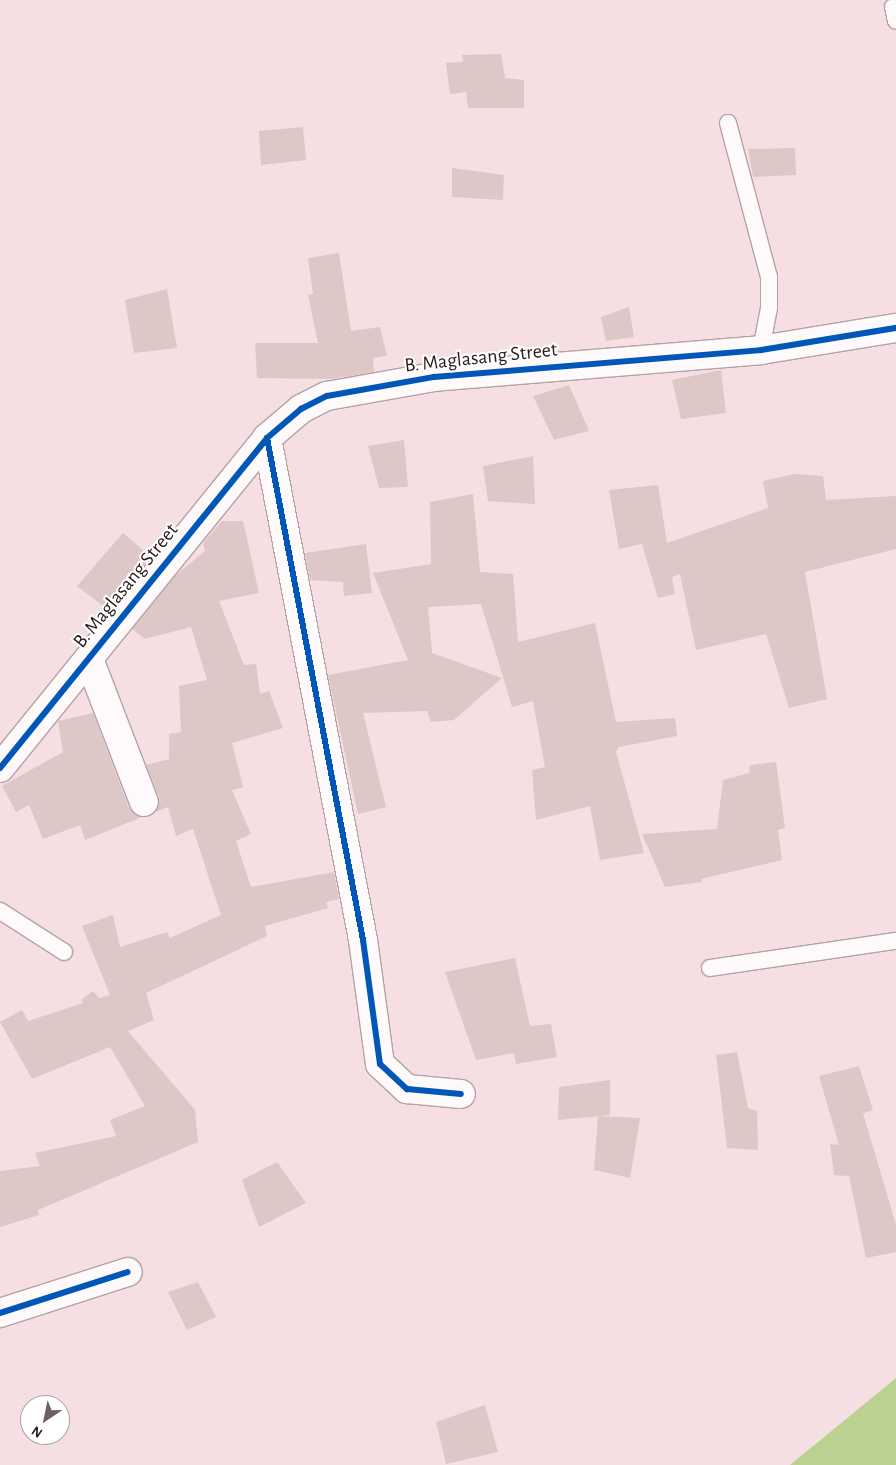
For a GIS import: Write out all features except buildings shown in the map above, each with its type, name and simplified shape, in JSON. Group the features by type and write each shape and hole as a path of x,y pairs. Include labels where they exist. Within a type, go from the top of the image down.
{"street":[{"name":"B. Maglasang Street","path":"0,768 267,438 301,409 327,396 434,377 761,350 896,328"},
{"path":"267,438 363,940 380,1064 407,1089 461,1094"},
{"path":"89,659 144,802"},
{"path":"0,1313 128,1272"}],"lane":[{"path":"728,123 769,277 769,308 761,350"},
{"path":"0,911 64,952"},
{"path":"710,968 896,941"}],"shaded area":[{"path":"896,1378 896,1465 790,1465"}],"cycle path":[{"path":"0,768 267,438 301,409 327,396 434,377 761,350 896,328"},
{"path":"267,438 363,940 380,1064 407,1089 461,1094"},
{"path":"0,1313 128,1272"}]}
